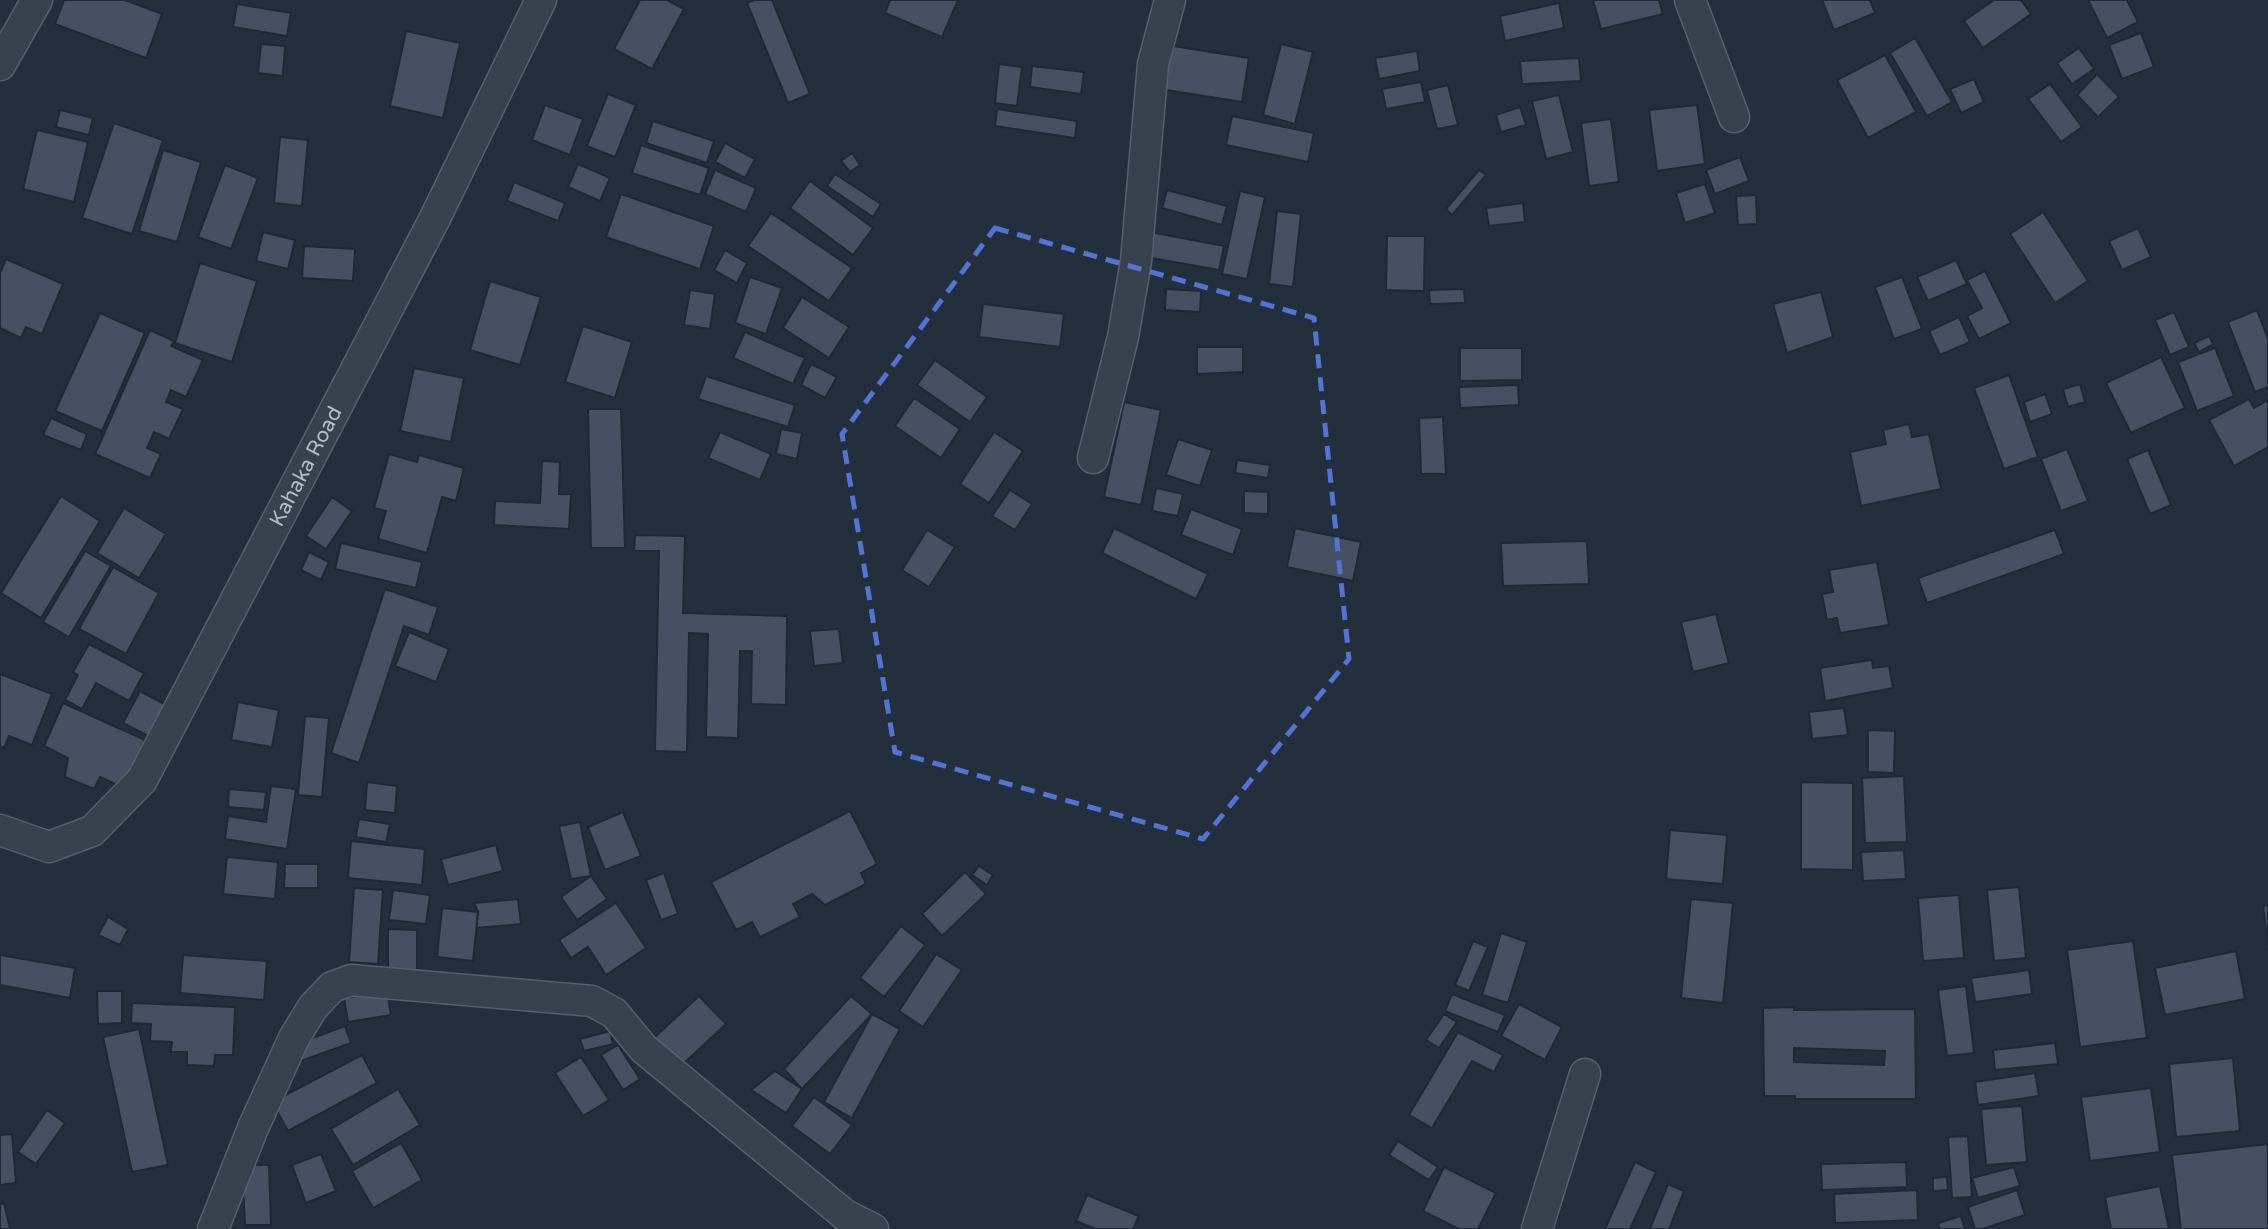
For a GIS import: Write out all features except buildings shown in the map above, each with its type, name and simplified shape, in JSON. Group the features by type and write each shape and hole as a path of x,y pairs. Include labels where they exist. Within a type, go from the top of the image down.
{"street":[{"path":"0,65 37,0"},
{"name":"Kahaka Road","path":"0,830 49,847 92,831 142,779 434,220 541,0"},
{"path":"1093,458 1123,337 1136,261 1153,64 1170,0"},
{"path":"1690,0 1734,117"},
{"path":"213,1229 253,1128 294,1038 313,1007 332,987 351,980 592,1001 614,1013 644,1049 845,1215 873,1229"},
{"path":"1537,1229 1585,1074"}],"highlighted area":[{"path":"995,228 1314,318 1349,659 1203,839 895,752 842,434"}]}
